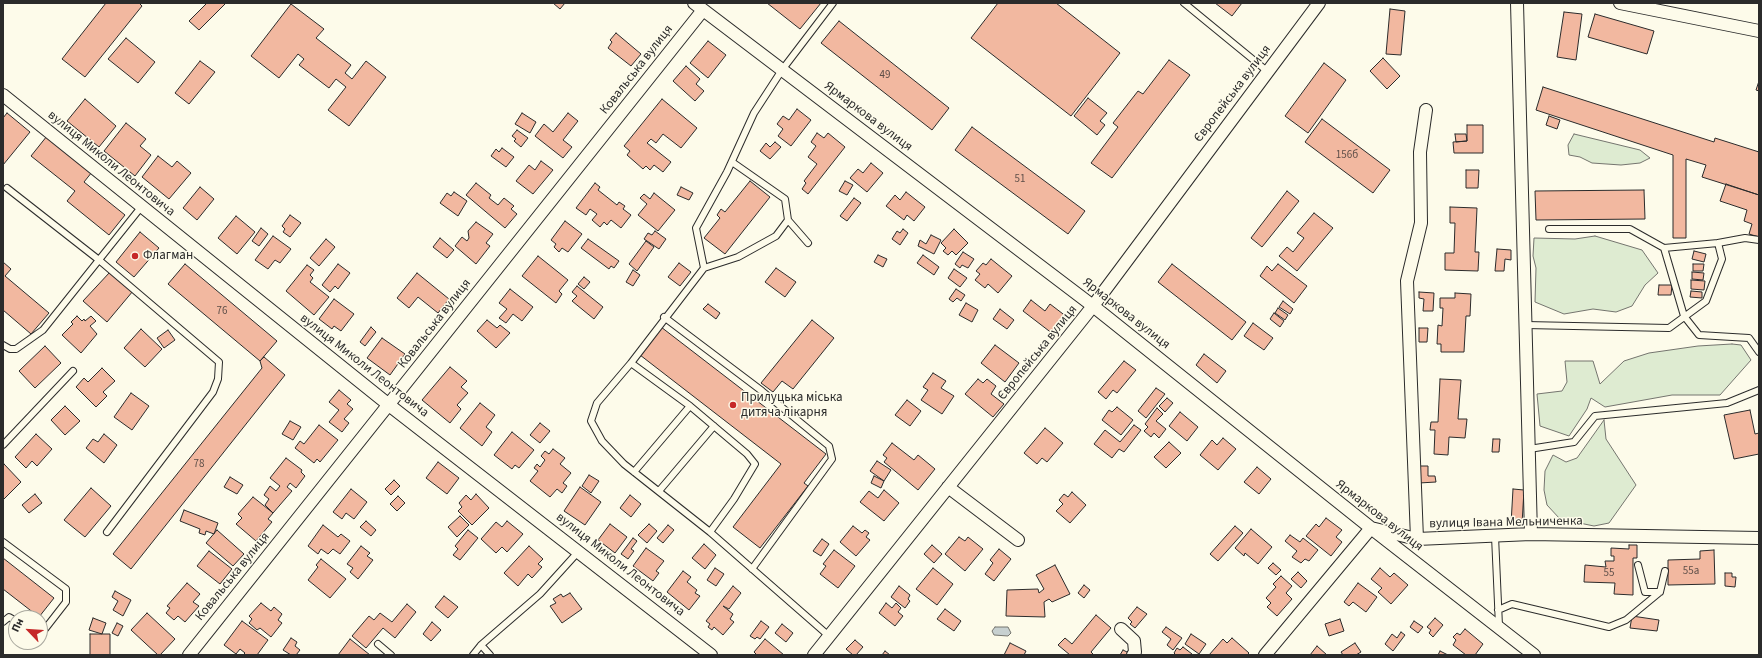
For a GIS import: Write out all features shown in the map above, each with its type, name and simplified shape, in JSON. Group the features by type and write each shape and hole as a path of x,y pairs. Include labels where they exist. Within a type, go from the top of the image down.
{"street":[{"name":"Європейська вулиця","path":"814,655 1094,306 1267,71 1319,3"},
{"path":"1517,3 1531,534"},
{"path":"1620,3 1759,31"},
{"name":"Ярмаркова вулиця","path":"698,6 1094,306 1371,528 1499,627 1522,651 1534,655"},
{"name":"Ковальська вулиця","path":"189,655 389,405 698,6"},
{"name":"вулиця Миколи Леонтовича","path":"3,95 389,405 711,655"},
{"path":"1417,539 1407,281 1422,223 1420,152 1426,110"},
{"path":"948,488 1018,540"},
{"path":"1265,655 1371,528"},
{"name":"вулиця Івана Мельниченка","path":"1371,528 1417,539 1531,534 1759,538"},
{"path":"1121,629 1134,641 1135,652 1133,655"}],"lane":[{"path":"704,268 696,228 732,162 754,113 782,70 833,3"},
{"path":"1184,3 1267,71"},
{"path":"732,162 785,199 788,220 808,243"},
{"path":"7,188 99,260 218,362 218,379 213,392 106,532"},
{"path":"3,345 10,350 16,349 43,330 142,206"},
{"path":"788,220 776,236 738,257 704,268 664,317 631,363 597,403 590,421 602,441 634,472 710,532 829,636"},
{"path":"1549,228 1630,230 1664,248 1718,243 1745,238 1759,240"},
{"path":"1526,325 1669,328 1706,300 1722,259 1718,243"},
{"path":"1664,248 1684,316 1699,335 1749,338 1759,352"},
{"path":"664,317 762,391 829,446 832,459 752,569"},
{"path":"631,363 690,406 747,454 755,464 734,499 710,532"},
{"path":"3,445 73,371"},
{"path":"1529,449 1574,442 1595,416 1727,403 1759,390"},
{"path":"634,472 690,406"},
{"path":"659,491 714,426"},
{"path":"1495,536 1499,627"},
{"path":"3,542 66,589 66,602 48,625"},
{"path":"474,655 481,646 540,594 579,551"},
{"path":"1638,565 1645,592 1660,592"},
{"path":"1498,610 1512,604 1609,627 1626,620 1660,592 1665,571"},
{"path":"378,644 391,655"},
{"path":"481,646 490,655"}],"green space":[{"path":"1574,134 1640,150 1650,158 1640,163 1621,165 1592,163 1580,157 1569,155 1568,145"},
{"path":"1595,236 1642,250 1658,273 1645,285 1632,306 1616,312 1593,309 1564,314 1535,302 1536,268 1533,256 1534,238 1575,239"},
{"path":"1732,344 1741,345 1751,360 1720,395 1672,395 1605,407 1591,398 1587,409 1569,436 1540,426 1537,394 1562,391 1567,382 1565,361 1593,361 1600,384 1624,361 1649,353 1698,346"},
{"path":"1604,420 1606,439 1636,485 1609,523 1594,526 1560,519 1547,505 1544,490 1545,471 1553,455 1566,462 1577,458"}],"shaded area":[{"path":"995,627 1008,627 1011,633 1008,636 994,635 992,631"}],"building":[{"path":"106,3 139,3 142,6 85,77 62,59"},
{"path":"207,3 226,3 199,30 189,21"},
{"path":"553,3 565,3 560,9"},
{"path":"767,3 821,3 800,29"},
{"path":"998,3 1056,3 1120,53 1071,116 971,38"},
{"path":"1215,3 1242,3 1232,16"},
{"path":"291,4 324,29 316,38 351,65 345,73 352,79 366,61 386,77 349,126 328,110 346,87 336,79 329,88 299,65 304,59 298,54 279,78 251,56"},
{"path":"1390,9 1405,11 1401,55 1386,54"},
{"path":"1564,12 1582,14 1576,60 1557,57"},
{"path":"1595,14 1654,31 1647,54 1588,37"},
{"path":"839,21 949,108 932,130 821,43"},
{"path":"616,33 641,54 631,66 608,48 612,42 610,40"},
{"path":"126,38 155,62 138,83 108,59"},
{"path":"708,41 726,55 708,78 690,63"},
{"path":"1383,58 1400,76 1387,89 1370,71"},
{"path":"1169,60 1190,75 1112,178 1091,163 1118,127 1113,123 1138,91 1143,94"},
{"path":"200,61 215,72 189,104 175,93"},
{"path":"1324,63 1346,80 1308,133 1285,116"},
{"path":"686,66 700,79 696,84 704,91 695,101 673,81"},
{"path":"1759,81 1759,91 1756,90"},
{"path":"1543,87 1714,142 1715,138 1759,152 1759,195 1702,177 1706,165 1686,159 1686,238 1673,238 1673,155 1536,110"},
{"path":"1088,98 1107,113 1100,121 1105,125 1097,135 1074,116"},
{"path":"85,99 116,126 99,147 67,121"},
{"path":"662,99 697,128 681,148 663,134 656,143 651,139 647,143 671,162 663,172 654,165 650,170 646,166 643,169 627,155 630,151 624,146"},
{"path":"797,109 811,120 791,146 778,136 783,129 777,124 783,116 789,120"},
{"path":"7,113 30,132 3,165 3,118"},
{"path":"522,113 536,122 530,133 515,124"},
{"path":"568,113 578,121 563,140 572,147 563,158 535,136 544,124 553,132"},
{"path":"1549,116 1560,120 1557,129 1546,125"},
{"path":"1322,119 1390,170 1373,193 1305,142"},
{"path":"126,123 146,139 140,146 151,155 135,176 104,151"},
{"path":"1467,125 1483,125 1483,153 1454,153 1453,142 1467,141"},
{"path":"972,127 1085,211 1068,234 955,150"},
{"path":"517,130 528,138 521,147 514,141 516,139 512,136"},
{"path":"817,133 824,138 828,133 845,147 808,194 802,189 806,183 804,181 817,164 808,157 816,146 811,142"},
{"path":"1455,134 1466,134 1467,141 1456,142"},
{"path":"47,136 92,172 84,182 125,215 109,235 67,201 75,191 31,156"},
{"path":"775,142 781,147 770,159 760,151 766,143 770,147"},
{"path":"502,148 514,157 506,167 491,156 496,149 499,152"},
{"path":"158,156 172,167 177,161 191,173 169,199 142,177"},
{"path":"541,161 553,170 533,194 516,181 529,165 535,170"},
{"path":"871,163 883,173 867,192 850,178 858,169 863,173"},
{"path":"1466,170 1479,170 1478,188 1466,188"},
{"path":"750,181 770,197 725,254 704,238 720,218 717,215 721,209 725,212"},
{"path":"845,181 853,185 847,195 839,191"},
{"path":"476,183 491,195 489,198 498,205 504,198 514,206 511,209 517,214 505,228 466,195"},
{"path":"595,183 600,187 598,190 617,205 619,202 625,206 623,209 631,215 621,228 611,220 607,225 604,222 600,227 592,220 597,214 590,209 586,215 576,208"},
{"path":"1726,184 1759,195 1759,237 1749,234 1752,224 1744,221 1747,210 1720,201"},
{"path":"200,187 214,199 197,220 183,208"},
{"path":"681,187 693,193 689,200 677,195"},
{"path":"1644,190 1645,219 1536,220 1535,191"},
{"path":"1287,191 1299,201 1262,247 1251,238"},
{"path":"454,192 467,201 458,216 440,203 447,193 451,196"},
{"path":"906,192 925,207 914,221 907,215 904,220 886,206 895,195 900,200"},
{"path":"654,193 675,210 658,231 638,215 647,204 640,198 644,194 650,199"},
{"path":"854,198 861,203 847,221 840,216"},
{"path":"1450,207 1477,208 1475,252 1479,252 1478,271 1445,270 1445,253 1454,253 1455,223 1450,223"},
{"path":"1314,213 1333,228 1297,271 1279,256 1287,247 1293,252 1304,238 1297,233"},
{"path":"290,215 301,223 290,237 283,232 285,229 282,226"},
{"path":"236,216 255,232 237,254 218,238"},
{"path":"565,221 582,234 568,252 562,248 559,252 554,247 556,244 551,240"},
{"path":"476,222 493,234 486,243 490,246 476,264 455,246 462,237 467,241 469,238 468,231"},
{"path":"261,228 268,234 259,246 252,241"},
{"path":"903,229 908,233 900,245 892,239 897,231 900,233"},
{"path":"954,229 968,243 956,255 952,251 948,255 943,251 946,248 941,243"},
{"path":"655,231 666,239 659,249 644,239 648,233 652,235"},
{"path":"140,232 159,248 134,277 116,262"},
{"path":"931,235 941,240 934,254 918,246 920,240 926,244"},
{"path":"273,236 291,249 280,263 275,260 268,269 255,260"},
{"path":"440,238 454,250 447,258 433,247"},
{"path":"326,239 335,247 319,266 310,258"},
{"path":"588,239 619,261 614,268 611,266 609,269 581,248"},
{"path":"646,241 654,247 637,271 629,264"},
{"path":"1497,249 1511,250 1511,260 1505,259 1504,271 1495,271"},
{"path":"1694,251 1706,254 1704,262 1692,259"},
{"path":"963,252 974,259 968,268 962,265 960,268 955,264"},
{"path":"878,255 887,259 883,267 874,262"},
{"path":"923,255 939,267 934,275 917,263"},
{"path":"538,256 568,280 559,291 562,294 556,303 522,276"},
{"path":"991,259 1012,276 998,293 988,284 985,288 975,280 980,274 976,271 983,263 986,265"},
{"path":"3,262 11,269 5,276 49,313 31,334 3,310"},
{"path":"679,263 691,272 680,286 668,277"},
{"path":"185,264 277,341 260,361 168,284"},
{"path":"338,264 350,273 338,289 335,286 330,292 322,285"},
{"path":"1172,264 1246,322 1232,340 1158,282"},
{"path":"1278,264 1307,286 1294,303 1260,276 1267,266 1272,271"},
{"path":"1693,264 1704,264 1703,271 1693,271"},
{"path":"307,265 314,270 310,275 313,278 310,282 329,297 314,315 286,291"},
{"path":"776,268 796,282 785,297 765,282"},
{"path":"954,269 967,278 960,287 948,278"},
{"path":"633,270 640,275 633,286 626,282"},
{"path":"110,272 133,291 107,322 83,301"},
{"path":"1692,272 1704,273 1703,280 1692,279"},
{"path":"417,273 449,299 438,313 418,297 409,308 397,298"},
{"path":"584,277 590,282 584,289 578,284"},
{"path":"1691,280 1705,281 1704,290 1691,289"},
{"path":"1659,285 1672,285 1671,295 1658,295"},
{"path":"577,286 603,307 594,319 572,301 577,296 572,292"},
{"path":"510,289 533,307 522,321 513,314 506,323 499,318 507,309 499,303"},
{"path":"956,289 965,295 961,301 957,298 953,302 949,299"},
{"path":"1691,291 1702,292 1702,298 1690,297"},
{"path":"1419,292 1434,293 1433,311 1423,311 1424,299 1419,298"},
{"path":"1455,293 1471,294 1470,316 1466,316 1464,352 1441,352 1441,344 1437,344 1438,325 1442,326 1443,308 1440,308 1440,298 1455,298"},
{"path":"334,299 354,314 341,331 334,326 332,329 319,319"},
{"path":"1031,300 1045,311 1050,304 1067,317 1053,334 1023,311"},
{"path":"1283,301 1293,309 1290,314 1279,307"},
{"path":"966,303 978,310 972,322 959,315"},
{"path":"708,304 720,313 716,319 703,309"},
{"path":"1278,308 1288,315 1285,320 1275,313"},
{"path":"1000,309 1014,320 1007,329 993,319"},
{"path":"1274,313 1284,321 1280,327 1270,319"},
{"path":"77,316 82,321 84,319 85,321 91,316 96,321 90,326 97,334 81,353 62,335 73,324 71,322"},
{"path":"487,320 497,328 500,325 510,333 496,348 477,331"},
{"path":"812,320 834,338 793,389 782,381 773,392 761,383"},
{"path":"1253,323 1273,338 1264,350 1244,336"},
{"path":"371,327 376,332 365,346 360,342"},
{"name":"Прилуцька міська дитяча лікарня","path":"661,327 826,454 804,483 808,486 760,548 733,527 781,464 640,355"},
{"path":"1419,328 1428,328 1427,342 1419,342"},
{"path":"141,329 162,349 145,367 124,348"},
{"path":"168,330 175,340 164,348 157,338"},
{"path":"382,338 405,354 390,375 367,358"},
{"path":"995,345 1019,363 1005,382 981,363"},
{"path":"45,346 61,363 35,388 19,371"},
{"path":"1204,354 1226,371 1217,383 1196,365"},
{"path":"264,357 285,375 131,569 113,554 262,368 260,361"},
{"path":"1124,361 1136,370 1117,393 1113,390 1106,399 1098,392"},
{"path":"450,367 467,381 461,387 468,393 457,405 461,409 450,423 422,400"},
{"path":"102,368 115,381 103,392 107,396 96,407 76,387 84,378 88,382"},
{"path":"933,373 946,381 941,388 954,396 942,414 921,400 928,390 923,387"},
{"path":"978,379 983,383 987,379 996,386 991,394 1004,404 993,417 965,394"},
{"path":"1440,379 1461,380 1458,419 1467,419 1465,438 1449,437 1448,455 1434,454 1435,430 1430,430 1431,422 1438,422"},
{"path":"1156,388 1165,394 1146,418 1138,411"},
{"path":"339,390 351,400 347,404 353,409 344,419 349,423 342,432 329,422 339,410 329,402"},
{"path":"131,393 149,406 132,430 114,417"},
{"path":"1167,398 1173,403 1165,412 1159,406"},
{"path":"907,400 921,411 910,426 895,415"},
{"path":"480,403 495,415 486,427 492,432 482,446 460,428"},
{"path":"65,406 80,421 65,435 51,420"},
{"path":"1117,407 1133,420 1121,435 1102,420 1109,410 1112,412"},
{"path":"1157,408 1163,414 1156,421 1166,429 1159,438 1154,433 1151,437 1144,431 1148,427 1145,424"},
{"path":"1750,410 1755,434 1759,433 1759,454 1734,459 1724,415"},
{"path":"1180,412 1198,427 1187,441 1169,426"},
{"path":"290,421 301,427 293,440 282,434"},
{"path":"540,423 550,431 540,443 530,435"},
{"path":"319,425 338,440 320,462 317,459 314,463 295,448 300,441 304,444"},
{"path":"1134,425 1141,430 1124,452 1119,449 1112,458 1094,444 1105,430 1120,442"},
{"path":"1045,428 1063,443 1047,462 1042,458 1037,464 1024,453"},
{"path":"512,432 534,450 519,468 515,465 512,469 494,455"},
{"path":"36,434 52,449 37,466 32,461 26,468 15,457"},
{"path":"104,434 117,445 104,463 86,448 93,439 98,442"},
{"path":"1223,438 1236,449 1218,470 1200,455 1212,440 1217,445"},
{"path":"1493,439 1500,439 1499,452 1492,452"},
{"path":"1169,442 1181,453 1166,468 1154,457"},
{"path":"892,443 914,460 918,455 935,469 918,490 884,462 887,458 883,455"},
{"path":"553,449 565,458 560,464 571,473 563,483 567,486 562,493 557,489 550,497 530,481 538,471 534,468 537,464 540,467 545,460 541,456 545,451 549,454"},
{"path":"286,458 302,470 301,472 305,476 296,488 290,483 287,487 292,491 273,513 265,505 269,499 264,495 270,486 276,491 280,486 270,478"},
{"path":"877,461 891,470 884,481 870,471"},
{"path":"438,462 459,478 447,494 426,478"},
{"path":"3,464 21,482 3,500"},
{"path":"1418,466 1428,466 1428,476 1435,476 1436,482 1419,483"},
{"path":"1257,467 1271,479 1259,494 1244,482"},
{"path":"589,475 599,481 591,493 582,486"},
{"path":"874,476 884,481 881,488 871,483"},
{"path":"230,477 243,485 237,494 224,487"},
{"path":"394,480 400,486 391,495 385,489"},
{"path":"580,487 601,502 585,525 564,511"},
{"path":"91,488 111,506 85,537 64,520"},
{"path":"351,489 367,502 354,519 346,513 342,519 333,512"},
{"path":"1513,489 1524,490 1522,524 1511,524"},
{"path":"884,490 899,503 884,521 860,502 869,491 878,498"},
{"path":"1072,492 1086,505 1070,523 1056,511 1063,504 1059,500 1064,494 1068,497"},
{"path":"35,494 42,503 29,513 22,505"},
{"path":"476,494 489,508 472,525 458,511 462,507 459,503 466,495 471,500"},
{"path":"630,495 641,504 631,517 620,508"},
{"path":"398,496 405,503 397,511 390,504"},
{"path":"253,497 273,513 268,519 272,522 256,541 236,524 242,518 238,514"},
{"path":"184,510 218,523 214,534 206,531 205,535 199,533 200,529 180,521"},
{"path":"460,516 469,525 457,537 448,527"},
{"path":"1326,518 1342,530 1336,537 1342,542 1331,556 1306,536 1316,524 1319,527"},
{"path":"366,521 376,530 371,536 360,527"},
{"path":"507,521 523,534 507,552 502,547 496,553 481,539 496,522 502,527"},
{"path":"610,524 627,537 615,553 598,540"},
{"path":"649,524 657,531 647,543 638,535"},
{"path":"323,525 338,537 341,534 350,541 340,554 333,549 328,554 321,549 318,554 308,546"},
{"path":"668,525 674,530 663,543 657,538"},
{"path":"853,526 862,533 865,530 869,533 866,537 870,540 856,556 840,542"},
{"path":"1235,526 1243,533 1218,561 1210,554"},
{"path":"1251,529 1272,547 1258,564 1245,553 1244,556 1235,548"},
{"path":"217,530 244,554 233,566 206,543"},
{"path":"468,530 478,538 460,560 453,555 458,549 455,546"},
{"path":"1290,535 1300,542 1303,538 1318,550 1309,561 1305,559 1301,563 1292,557 1297,551 1285,541"},
{"path":"959,537 965,541 968,537 983,549 965,571 945,554"},
{"path":"633,538 637,541 631,549 634,551 628,559 621,554"},
{"path":"822,539 829,544 821,556 813,551"},
{"path":"704,544 716,555 705,569 692,558"},
{"path":"932,545 942,554 934,563 924,554"},
{"path":"1629,545 1637,545 1637,558 1633,558 1633,595 1614,594 1615,583 1584,582 1585,565 1606,567 1605,561 1614,561 1614,556 1611,556 1611,548 1629,549"},
{"path":"361,546 370,553 367,556 373,560 358,579 350,572 353,568 347,564"},
{"path":"529,546 543,559 538,564 542,567 532,578 528,574 518,586 504,573"},
{"path":"646,548 664,561 656,571 659,573 653,581 633,566"},
{"path":"999,549 1011,559 994,581 985,574 993,563 990,560"},
{"path":"834,550 855,566 838,588 820,574 826,566 823,564"},
{"path":"1714,550 1715,584 1668,585 1668,560 1700,559 1700,551"},
{"path":"209,551 232,569 220,584 197,566"},
{"path":"3,558 54,598 45,610 30,610 3,589"},
{"path":"321,559 346,579 330,598 308,580 318,567 316,565"},
{"path":"1273,563 1281,570 1276,575 1268,568"},
{"path":"1055,565 1070,594 1052,602 1049,599 1044,602 1045,617 1006,616 1007,590 1038,589 1039,593 1044,589 1036,575"},
{"path":"715,568 724,574 716,586 707,580"},
{"path":"933,568 953,584 937,605 916,589"},
{"path":"1380,568 1390,577 1394,573 1408,585 1391,604 1378,592 1382,588 1371,579"},
{"path":"683,571 691,577 687,582 697,590 695,593 700,596 689,610 667,592"},
{"path":"1298,572 1307,581 1301,588 1291,579"},
{"path":"1725,573 1732,573 1732,577 1736,577 1735,587 1725,586"},
{"path":"1281,576 1292,586 1286,593 1292,599 1277,616 1267,607 1271,603 1266,598 1276,587 1273,584"},
{"path":"187,583 200,594 193,602 199,606 185,622 178,616 174,620 166,613 170,608 167,606"},
{"path":"1358,583 1377,597 1366,612 1353,602 1349,606 1344,602"},
{"path":"1084,585 1090,590 1084,598 1078,593"},
{"path":"733,586 741,593 729,609 723,606 733,614 730,619 734,622 723,635 714,627 712,630 708,627 710,624 706,621"},
{"path":"899,586 910,595 908,599 910,601 905,608 891,597"},
{"path":"115,591 131,600 123,616 113,610 118,601 112,597"},
{"path":"570,593 582,609 562,623 550,606 556,603 553,599 561,594 563,597"},
{"path":"444,596 458,607 448,618 435,607"},
{"path":"261,603 271,611 274,607 282,614 278,620 282,623 271,637 260,628 257,630 249,623 252,619 249,616"},
{"path":"886,603 892,608 896,603 901,608 898,612 903,616 895,626 879,613"},
{"path":"407,604 416,612 395,638 383,628 366,648 352,636 369,616 374,620 380,613 392,622"},
{"path":"1137,607 1147,614 1135,628 1130,624 1132,622 1128,618"},
{"path":"945,609 961,621 954,631 937,619"},
{"path":"147,613 175,639 160,655 158,655 131,630"},
{"path":"1096,615 1111,628 1091,652 1094,655 1070,655 1058,645 1065,638 1072,644"},
{"path":"1632,616 1659,620 1657,631 1630,628"},
{"path":"93,618 106,623 102,634 89,630"},
{"path":"1435,618 1443,625 1433,637 1429,633 1431,630 1427,627"},
{"path":"1340,619 1344,631 1329,636 1325,624"},
{"path":"242,621 268,640 257,655 243,655 245,653 240,649 236,654 224,645"},
{"path":"761,621 769,627 760,639 757,637 755,639 750,636"},
{"path":"1414,621 1423,627 1418,633 1410,627"},
{"path":"432,622 441,630 431,641 423,634"},
{"path":"117,623 123,626 118,636 112,633"},
{"path":"782,624 793,633 786,642 775,633"},
{"path":"1166,627 1182,638 1173,650 1167,645 1171,639 1162,632"},
{"path":"1465,629 1483,644 1475,655 1466,655 1453,645 1456,640 1453,637 1457,633 1460,635"},
{"path":"1401,632 1405,635 1393,651 1385,644 1392,634 1397,638"},
{"path":"90,634 110,634 110,655 90,655"},
{"path":"1191,634 1206,644 1199,654 1185,644"},
{"path":"291,638 297,642 295,646 300,650 296,655 291,655 283,650"},
{"path":"1232,638 1249,653 1247,655 1209,655 1223,639 1227,643"},
{"path":"350,639 370,655 338,655"},
{"path":"765,639 784,655 757,655 754,652"},
{"path":"855,640 863,647 856,655 853,655 846,649"},
{"path":"1010,643 1026,651 1024,655 1004,655"},
{"path":"1355,643 1361,652 1356,655 1343,655 1341,652"},
{"path":"1317,646 1327,655 1310,655"},
{"path":"1183,647 1192,654 1176,655 1174,653 1177,648 1180,650"},
{"path":"1123,650 1129,653 1128,655 1120,655"},
{"path":"885,651 890,655 882,655"},
{"path":"1440,651 1448,655 1438,655"}],"place":[{"name":"Флагман","path":"135,256"},
{"name":"Прилуцька міська дитяча лікарня","path":"733,405"}]}
